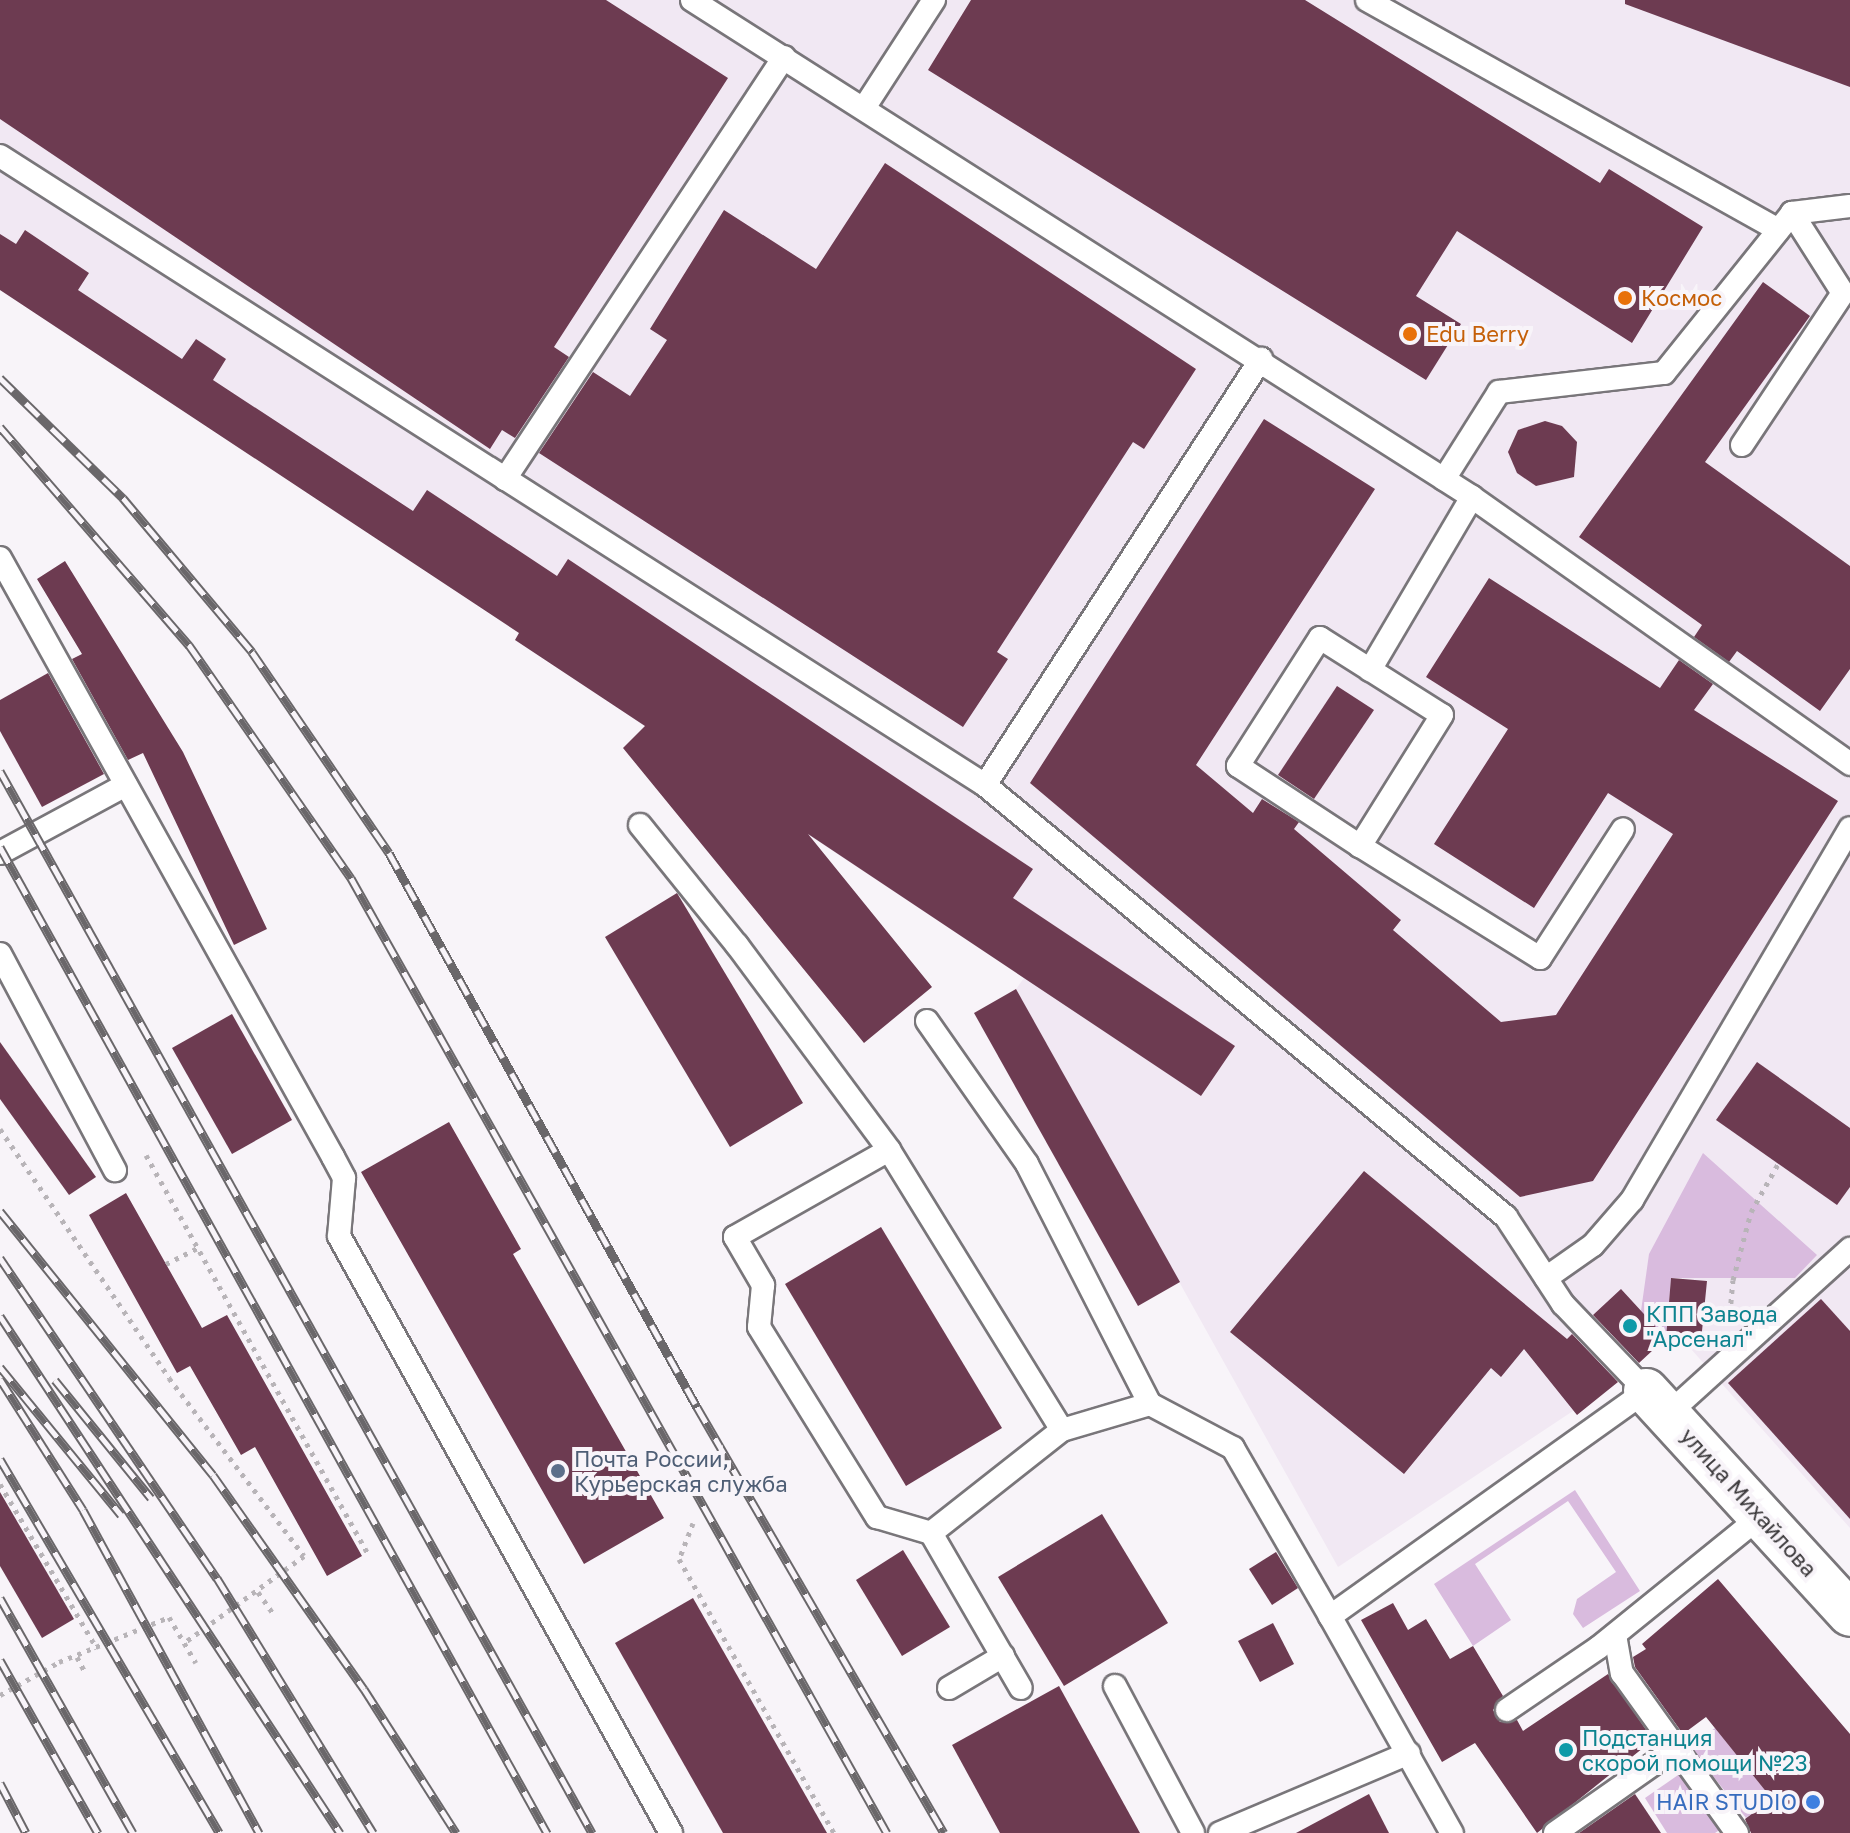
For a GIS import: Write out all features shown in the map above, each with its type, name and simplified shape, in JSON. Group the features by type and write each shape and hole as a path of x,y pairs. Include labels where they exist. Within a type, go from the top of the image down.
{"street":[{"name":"улица Михайлова","path":"1657,1402 1850,1614"}],"lane":[{"path":"864,108 934,0"},
{"path":"1367,0 1785,222 1843,293 1742,445"},
{"path":"699,2 1261,359 1472,497 1850,764"},
{"path":"505,479 784,57"},
{"path":"0,156 985,785 1506,1217 1563,1304 1657,1402"},
{"path":"1444,479 1499,392 1664,373 1785,222 1850,206"},
{"path":"985,785 1261,359"},
{"path":"1370,670 1472,497"},
{"path":"0,558 344,1178 339,1236 671,1833"},
{"path":"1360,846 1442,715 1320,638 1238,766 1360,846 1540,958 1623,829"},
{"path":"0,853 126,785"},
{"path":"640,825 737,945 889,1150 1062,1430"},
{"path":"1546,1278 1593,1245 1632,1200 1850,828"},
{"path":"0,954 115,1170"},
{"path":"927,1021 1027,1164 1150,1404 1233,1448 1452,1833"},
{"path":"889,1150 735,1237 763,1285 759,1327 877,1517 931,1533 1021,1688"},
{"path":"1330,1616 1657,1402 1850,1249"},
{"path":"931,1533 1062,1430 1150,1404"},
{"path":"1507,1710 1615,1635 1762,1515"},
{"path":"1615,1635 1622,1673 1737,1833"},
{"path":"949,1688 1003,1656"},
{"path":"1115,1686 1193,1833"},
{"path":"1555,1833 1676,1748"},
{"path":"1220,1833 1409,1753"}],"path":[{"path":"0,1129 169,1378 304,1556 185,1642"},
{"path":"115,1170 146,1155 369,1556"},
{"path":"1733,1280 1751,1212 1778,1164"},
{"path":"166,1264 198,1248"},
{"path":"0,1484 97,1649"},
{"path":"693,1523 679,1559 834,1833"},
{"path":"258,1592 274,1615"},
{"path":"0,1695 169,1617 196,1663"},
{"path":"77,1657 85,1672"}],"shaded area":[{"path":"0,0 1850,0 1850,1528 1683,1340 1666,1338 1577,1415 1573,1411 1338,1567 1016,989 1024,978 515,640 519,632 0,290"},
{"path":"1703,1153 1817,1255 1795,1278 1671,1278 1666,1338 1641,1311 1649,1254"},
{"path":"1575,1490 1640,1591 1583,1628 1573,1614 1577,1599 1616,1572 1568,1501 1475,1564 1511,1620 1473,1646 1434,1584"},
{"path":"1715,1728 1772,1799 1746,1818 1690,1747"},
{"path":"1681,1773 1721,1829 1715,1833 1667,1833 1645,1798"}],"building":[{"path":"0,0 606,0 728,78 554,347 569,357 515,438 502,430 490,449 0,119"},
{"path":"971,0 1305,0 1600,183 1609,169 1703,227 1632,343 1457,231 1416,296 1461,324 1426,380 928,70"},
{"path":"1625,0 1850,0 1850,87 1625,4"},
{"path":"885,163 1196,369 1144,449 1133,442 997,652 1008,659 963,727 539,453 593,372 630,396 667,340 650,329 724,210 816,269"},
{"path":"25,230 89,273 78,290 182,359 196,339 226,359 213,380 413,511 427,490 557,576 568,559 1033,869 1013,898 1235,1046 1201,1096 808,834 932,987 864,1043 623,748 645,726 515,640 519,633 0,290 0,234 16,244"},
{"path":"1763,282 1810,316 1705,462 1850,566 1850,669 1820,711 1737,651 1729,662 1694,637 1702,625 1579,537"},
{"path":"1264,419 1375,489 1196,765 1253,813 1262,799 1299,822 1294,829 1401,920 1393,930 1501,1022 1556,1015 1673,834 1608,793 1534,908 1434,844 1508,729 1426,677 1489,578 1660,688 1679,660 1713,684 1694,710 1838,801 1593,1181 1520,1197 1030,783"},
{"path":"1545,421 1562,426 1577,442 1574,477 1536,486 1517,473 1508,452 1518,430"},
{"path":"65,561 183,752 267,929 234,945 143,753 128,760 72,659 82,654 37,579"},
{"path":"48,673 104,774 42,807 0,731 0,700"},
{"path":"1337,686 1374,710 1314,799 1278,775"},
{"path":"677,893 803,1103 730,1147 605,937"},
{"path":"1016,989 1180,1282 1138,1306 974,1013"},
{"path":"232,1014 292,1120 232,1154 172,1048"},
{"path":"0,1042 96,1177 69,1195 0,1099"},
{"path":"1757,1062 1850,1128 1850,1187 1837,1205 1716,1120"},
{"path":"449,1122 521,1249 513,1254 664,1518 584,1564 361,1172"},
{"path":"1364,1171 1567,1339 1572,1334 1618,1382 1577,1415 1524,1349 1501,1377 1491,1368 1404,1474 1230,1332"},
{"path":"126,1193 202,1328 227,1315 362,1556 327,1576 255,1447 241,1455 190,1366 177,1373 89,1215"},
{"path":"881,1227 1002,1428 906,1486 785,1284"},
{"path":"1671,1278 1707,1281 1701,1341 1666,1338"},
{"name":"КПП Завода \"Арсенал\"","path":"1621,1289 1666,1338 1639,1363 1593,1315"},
{"path":"1821,1299 1850,1331 1850,1519 1728,1383"},
{"path":"0,1492 74,1619 42,1638 0,1566"},
{"path":"1102,1514 1168,1623 1064,1686 998,1577"},
{"path":"903,1550 950,1627 902,1656 856,1580"},
{"path":"1276,1552 1298,1588 1272,1605 1249,1569"},
{"path":"1718,1579 1850,1734 1850,1833 1751,1833 1745,1819 1772,1799 1706,1717 1683,1734 1635,1667 1633,1657 1646,1649 1642,1644"},
{"path":"693,1598 827,1833 723,1833 615,1643"},
{"path":"1393,1603 1408,1630 1426,1619 1450,1659 1473,1646 1503,1696 1493,1710 1500,1722 1517,1720 1523,1731 1608,1674 1653,1740 1537,1833 1475,1743 1442,1762 1361,1620"},
{"path":"1273,1623 1294,1664 1260,1682 1238,1641"},
{"path":"1059,1686 1140,1833 1000,1833 952,1745"},
{"path":"1369,1794 1389,1833 1296,1833 1354,1802"},
{"path":"1635,1794 1661,1833 1579,1833"}],"railway":[{"path":"0,378 123,498 252,652 389,853 697,1407 944,1833"},
{"path":"0,427 189,645 351,878 887,1833"},
{"path":"0,771 592,1833"},
{"path":"0,847 547,1833"},
{"path":"0,1211 213,1475 364,1689 456,1833"},
{"path":"0,1258 217,1578 373,1833"},
{"path":"0,1316 340,1833"},
{"path":"0,1367 121,1515"},
{"path":"0,1379 83,1510 259,1833"},
{"path":"55,1380 151,1498"},
{"path":"0,1459 219,1833"},
{"path":"0,1598 133,1833"},
{"path":"0,1660 98,1833"},
{"path":"0,1783 26,1833"}],"place":[{"name":"Космос","path":"1625,298"},
{"name":"Edu Berry","path":"1410,334"},
{"name":"КПП Завода \"Арсенал\"","path":"1630,1326"},
{"name":"Почта России, Курьерская служба","path":"558,1471"},
{"name":"Подстанция скорой помощи №23","path":"1566,1750"},
{"name":"HAIR STUDIO","path":"1813,1802"}]}
